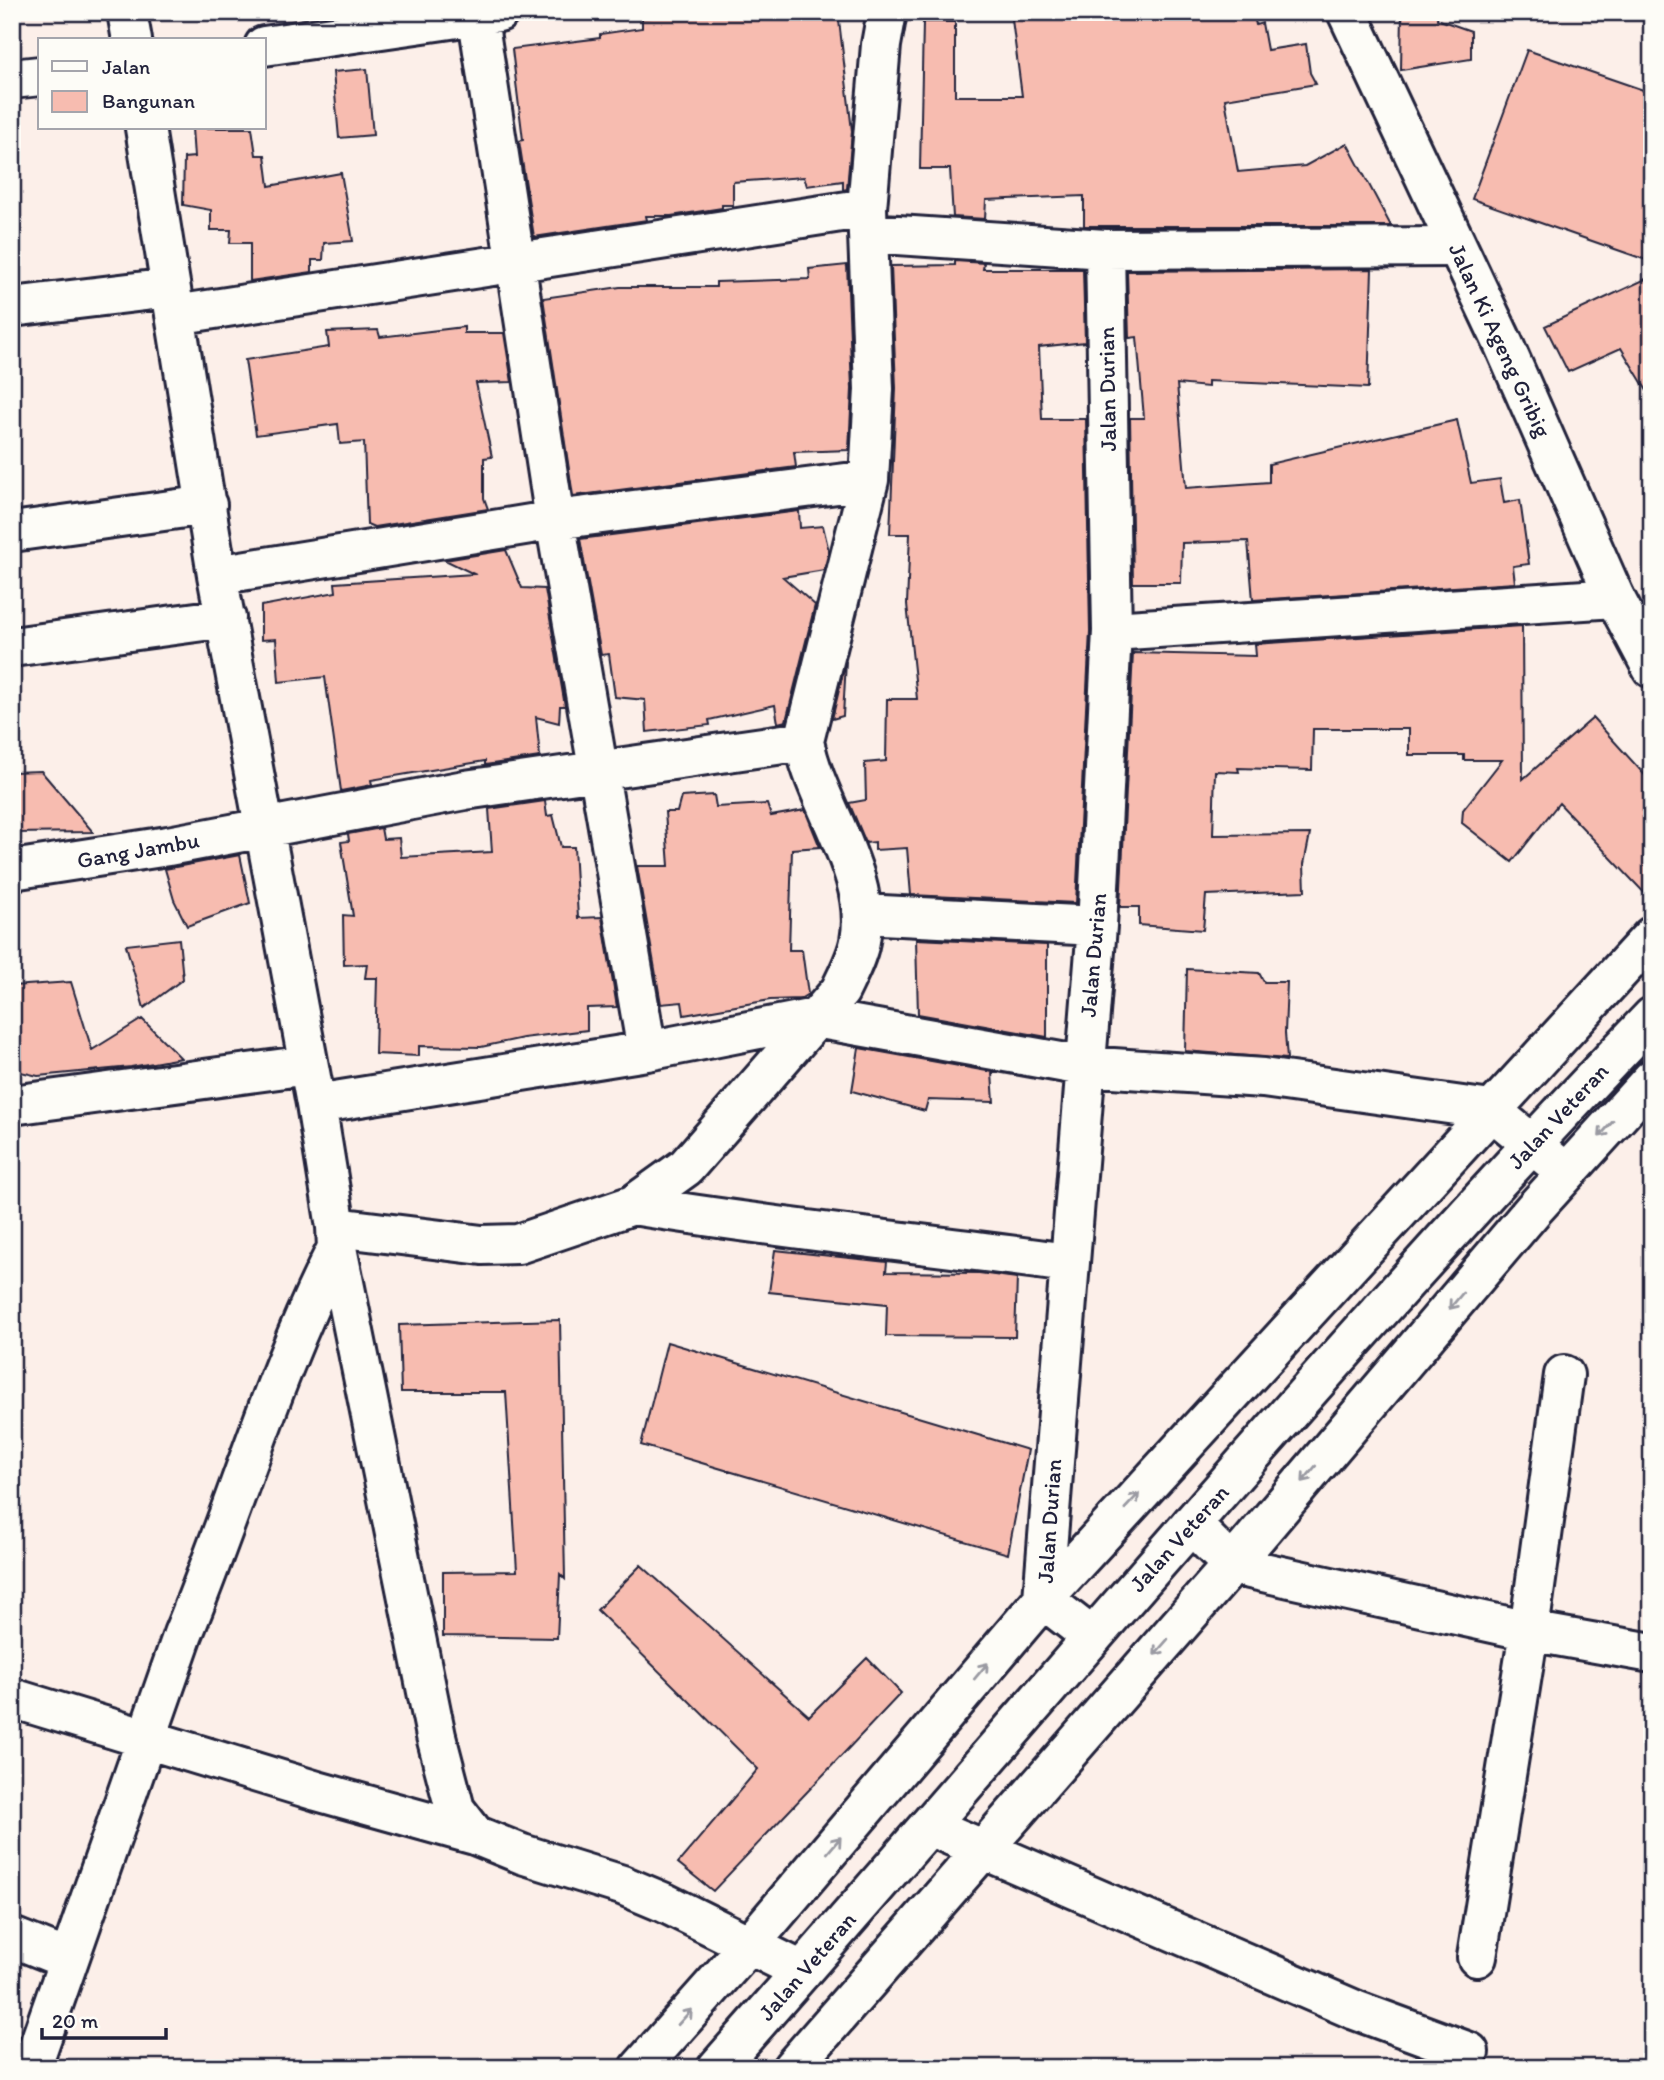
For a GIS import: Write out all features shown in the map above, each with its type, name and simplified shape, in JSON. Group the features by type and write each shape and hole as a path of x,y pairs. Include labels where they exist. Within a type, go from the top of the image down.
{"street":[{"path":"127,12 132,38"},
{"path":"337,1238 482,1245 518,1244 633,1205 686,1167 840,991 849,971 860,942 862,914 849,860 809,767 804,741 869,480 874,389 867,221 887,12"},
{"name":"Jalan Ki Ageng Gribig","path":"1347,12 1565,480 1615,598 1652,668"},
{"path":"266,46 484,13 516,263 555,520 647,1051"},
{"path":"12,79 38,76"},
{"path":"145,130 218,575 316,1104 337,1238 436,1736 456,1809 475,1835"},
{"path":"12,307 172,302 867,221 1105,249 1457,247"},
{"name":"Jalan Durian","path":"1092,1636 1043,1599 1083,1066 1097,926 1112,631 1105,249"},
{"path":"218,575 555,520 869,480"},
{"path":"12,532 206,505"},
{"path":"1112,631 1615,598"},
{"path":"12,647 226,618"},
{"name":"Gang Jambu","path":"12,870 168,846 465,790 804,741"},
{"path":"862,914 1097,926"},
{"path":"640,2068 750,1944 1043,1599 1652,936"},
{"name":"Jalan Veteran","path":"716,2068 1191,1524 1531,1143 1652,1017"},
{"path":"316,1104 647,1051 815,1018 1083,1066 1262,1078 1491,1110 1566,1173"},
{"path":"12,1105 308,1065"},
{"path":"792,2068 1233,1565 1566,1173 1647,1093"},
{"path":"633,1205 744,1224 891,1239 1068,1263"},
{"path":"31,2068 144,1737 310,1298 337,1238"},
{"path":"1477,1957 1529,1631 1564,1375"},
{"path":"1191,1524 1233,1565 1529,1631 1652,1653"},
{"path":"12,1698 317,1791 475,1835 522,1854 622,1885 802,1971"},
{"path":"929,1826 1355,2010 1469,2052"},
{"path":"12,1937 67,1959"}],"building":[{"path":"708,12 838,12 852,131 847,189 843,190 843,181 807,186 804,177 733,182 733,205 671,216 646,216 647,220 534,237 519,141 523,140 512,49 600,38 600,34 642,28 642,18"},
{"path":"1011,12 1253,12 1256,25 1262,23 1267,50 1306,44 1310,73 1316,84 1225,99 1238,172 1305,166 1347,143 1391,226 1084,226 1084,196 986,200 985,219 953,217 950,169 920,169 923,22 955,22 955,96 1022,96"},
{"path":"1402,12 1438,12 1437,19 1471,31 1471,59 1401,70"},
{"path":"1527,50 1652,93 1652,262 1472,199"},
{"path":"367,69 373,135 339,138 333,72"},
{"path":"192,130 252,130 256,155 265,155 269,186 341,173 353,241 324,243 323,260 312,260 312,272 250,281 250,243 230,243 231,230 211,230 211,210 183,205 184,158 194,157"},
{"path":"955,261 984,263 983,269 1083,269 1085,342 1039,347 1042,419 1086,419 1090,631 1076,903 911,895 907,848 875,850 875,842 866,843 849,803 866,800 865,763 886,761 887,699 917,699 907,604 910,534 890,534 896,388 891,266 955,265"},
{"path":"847,265 852,389 849,450 794,452 796,467 573,496 543,298 620,287 716,287 716,282 810,279 809,269"},
{"path":"1372,269 1368,388 1208,381 1208,387 1177,384 1186,488 1269,482 1269,464 1457,420 1471,483 1500,479 1504,503 1520,500 1529,564 1513,566 1515,583 1253,600 1248,541 1182,543 1181,583 1133,583 1130,418 1144,418 1137,337 1129,338 1127,271"},
{"path":"1652,276 1652,399 1621,348 1568,372 1545,326"},
{"path":"464,327 464,333 504,333 512,382 476,383 492,457 484,458 484,498 488,509 374,527 367,524 364,442 340,444 338,424 256,435 245,360 329,347 327,332 378,330 380,337"},
{"path":"799,511 800,528 823,526 829,551 824,570 783,577 815,605 786,721 778,723 775,705 709,720 710,725 647,732 645,700 615,697 609,654 601,655 580,539"},
{"path":"506,550 522,588 545,589 565,706 560,706 559,723 536,717 540,757 485,765 485,761 371,780 372,785 341,791 325,677 279,682 276,639 261,640 261,606 336,592 335,583 474,574 445,560"},
{"path":"1522,626 1523,779 1593,718 1652,783 1652,901 1559,803 1512,862 1462,823 1463,810 1502,760 1464,760 1464,755 1409,755 1409,729 1313,729 1312,770 1238,768 1239,772 1215,771 1213,835 1310,834 1304,864 1305,891 1206,895 1203,930 1139,925 1139,907 1120,907 1133,653 1256,656 1255,644"},
{"path":"846,661 843,716 832,719"},
{"path":"41,771 93,832 12,833 12,772"},
{"path":"714,795 716,807 767,804 771,816 805,810 820,847 792,849 789,950 802,950 808,994 800,999 770,1000 684,1015 682,1002 661,1004 637,866 669,866 665,812 677,812 681,797"},
{"path":"545,801 547,816 553,815 561,847 574,847 578,918 602,917 617,1007 587,1008 587,1030 523,1038 481,1047 419,1046 419,1056 375,1054 377,978 365,978 367,964 344,965 343,915 353,916 341,842 349,841 348,834 381,828 383,839 399,838 401,857 492,852 489,809"},
{"path":"240,855 250,903 187,926 174,900 165,869"},
{"path":"179,939 183,979 144,1008 126,945"},
{"path":"916,939 1047,945 1047,1037 918,1014"},
{"path":"1187,969 1259,973 1264,982 1287,982 1287,1059 1185,1051"},
{"path":"71,982 92,1050 142,1019 181,1058 131,1067 38,1076 12,1070 12,986"},
{"path":"859,1048 998,1073 992,1073 994,1102 928,1100 925,1111 852,1091"},
{"path":"775,1250 887,1262 886,1272 979,1273 1017,1278 1015,1337 886,1336 887,1304 769,1292"},
{"path":"560,1320 565,1579 560,1574 557,1638 443,1636 443,1572 517,1571 506,1392 401,1392 399,1325"},
{"path":"667,1342 1028,1450 1008,1554 641,1445"},
{"path":"641,1565 809,1716 867,1658 901,1693 713,1891 678,1863 758,1769 597,1610"}]}
